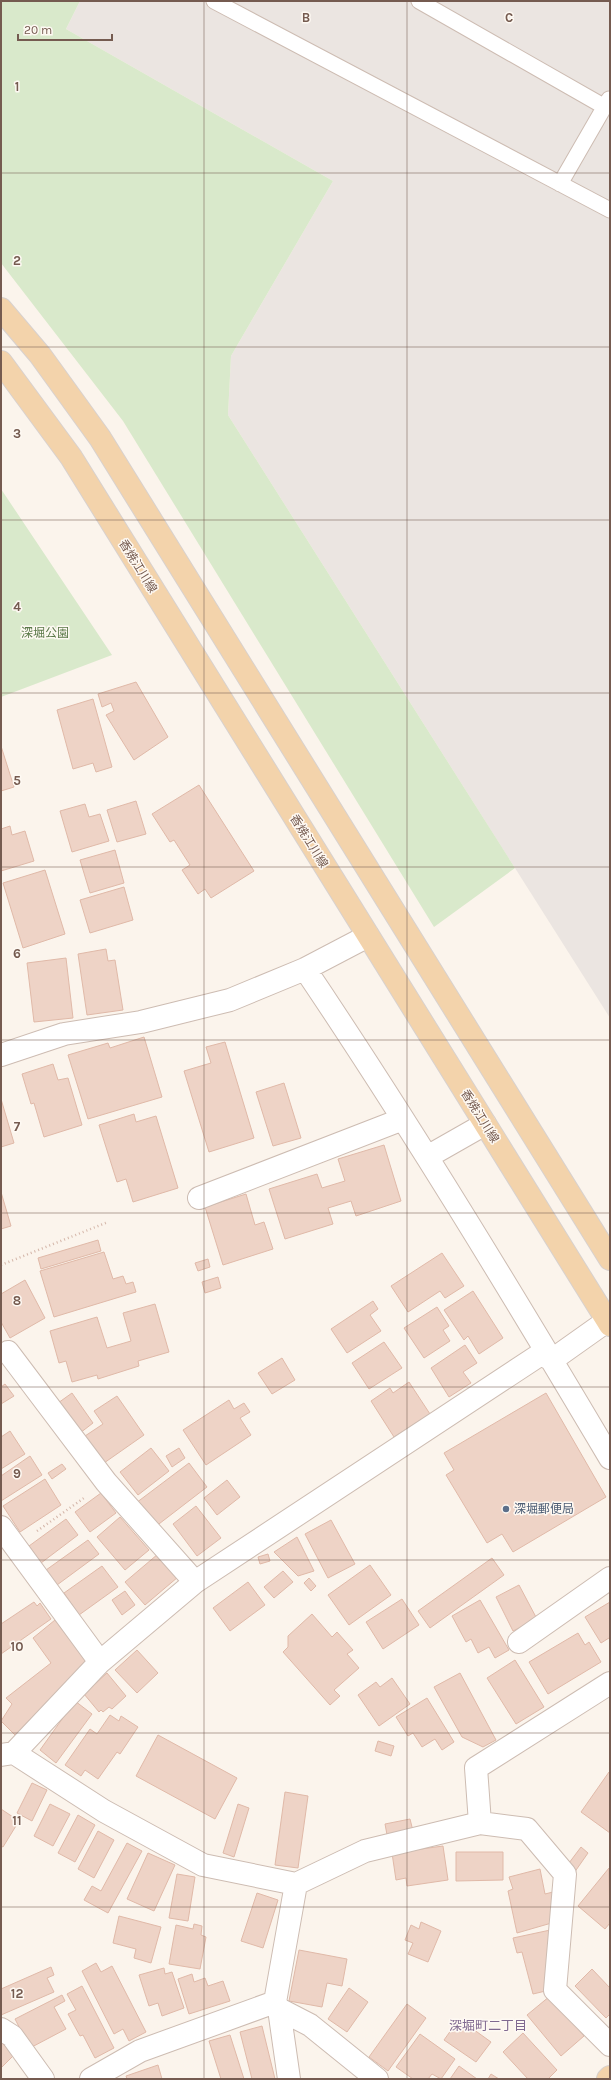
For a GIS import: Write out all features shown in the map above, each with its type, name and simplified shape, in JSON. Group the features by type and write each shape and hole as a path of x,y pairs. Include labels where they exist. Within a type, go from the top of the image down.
{"main road":[{"path":"1,309 40,355 100,438 610,1259"},
{"name":"香焼江川線","path":"1,362 71,457 485,1124 603,1325"}],"street":[{"path":"1,1054 64,1034 141,1022 230,1000 305,969 368,936"},
{"path":"305,969 369,1064 552,1360 610,1458"},
{"path":"199,1198 403,1120"},
{"path":"427,1158 485,1124"},
{"path":"552,1360 603,1325"},
{"path":"8,1352 106,1482 194,1582"},
{"path":"552,1360 541,1354 194,1582 100,1662 7,1754 104,1811 203,1864 296,1884 365,1851 480,1823 527,1829 565,1874 555,1990 610,2045"},
{"path":"1,1527 100,1662"},
{"path":"520,1642 610,1578"},
{"path":"480,1823 476,1768 610,1683"},
{"path":"289,2079 277,2005 296,1884"},
{"path":"91,2079 140,2051 277,2005 310,2025 377,2079"},
{"path":"1,2029 12,2036 43,2079"}],"lane":[{"path":"214,1 610,210"},
{"path":"419,1 608,102 560,184"}],"path":[{"path":"1,1265 108,1222"},
{"path":"16,1547 106,1482"}],"shaded area":[{"path":"80,1 610,1 610,1018 228,415 231,356 333,181 66,29"}],"green space":[{"path":"1,1 80,1 66,29 333,181 231,356 228,415 515,868 434,927 123,421 1,263"},
{"name":"深堀公園","path":"1,489 112,655 1,697"}],"building":[{"path":"136,682 168,737 134,760 106,715 114,711 111,703 102,707 98,694"},
{"path":"93,699 112,767 96,772 93,763 73,769 57,710"},
{"path":"1,746 14,787 1,791"},
{"path":"199,785 254,871 211,898 205,889 198,894 182,870 190,865 174,840 170,842 152,814"},
{"path":"136,801 146,834 117,842 107,810"},
{"path":"85,804 89,817 100,814 109,841 72,852 60,811"},
{"path":"10,826 12,835 25,831 34,861 1,871 1,829"},
{"path":"115,850 124,883 90,893 80,860"},
{"path":"45,870 65,934 23,948 3,883"},
{"path":"124,887 133,920 90,933 80,900"},
{"path":"106,949 108,961 115,960 123,1010 87,1015 78,954"},
{"path":"66,958 73,1018 34,1022 27,963"},
{"path":"144,1037 162,1097 88,1119 68,1055 108,1043 110,1048"},
{"path":"225,1042 254,1138 209,1152 184,1071 211,1063 206,1047"},
{"path":"53,1064 58,1080 68,1078 82,1125 44,1137 34,1103 31,1104 22,1074"},
{"path":"284,1083 301,1138 273,1146 256,1092"},
{"path":"1,1099 14,1143 1,1147"},
{"path":"134,1114 136,1122 156,1116 178,1188 133,1202 126,1179 117,1182 99,1125"},
{"path":"384,1145 401,1201 356,1216 351,1201 328,1208 333,1224 285,1239 269,1189 317,1174 322,1188 345,1181 338,1159"},
{"path":"1,1192 11,1226 1,1229"},
{"path":"246,1194 255,1225 264,1222 273,1249 223,1265 205,1207"},
{"path":"98,1240 101,1251 41,1269 38,1258"},
{"path":"104,1252 113,1279 123,1276 126,1284 133,1282 136,1292 54,1317 40,1271"},
{"path":"442,1253 464,1286 445,1298 440,1291 408,1312 391,1286"},
{"path":"208,1259 210,1267 198,1271 195,1263"},
{"path":"218,1277 221,1288 205,1293 202,1282"},
{"path":"25,1280 45,1318 10,1338 1,1322 1,1294"},
{"path":"473,1291 503,1338 479,1354 468,1336 464,1340 444,1310"},
{"path":"373,1301 378,1309 370,1315 381,1331 347,1353 331,1329"},
{"path":"155,1304 169,1352 138,1361 139,1366 98,1379 97,1375 72,1382 66,1361 59,1363 50,1331 97,1317 107,1348 131,1341 123,1313"},
{"path":"437,1307 449,1326 443,1330 450,1341 424,1358 404,1328"},
{"path":"384,1342 402,1368 369,1389 352,1363"},
{"path":"465,1345 477,1363 463,1372 471,1383 449,1397 431,1368"},
{"path":"282,1358 295,1380 272,1394 258,1373"},
{"path":"409,1382 430,1414 394,1437 371,1401 390,1388 393,1393"},
{"path":"5,1384 14,1396 1,1404 1,1387"},
{"path":"72,1393 93,1423 80,1433 58,1403"},
{"path":"546,1393 606,1497 513,1552 502,1534 487,1543 446,1475 454,1470 444,1453"},
{"path":"117,1396 144,1435 104,1463 85,1436 103,1424 94,1411"},
{"path":"229,1400 234,1409 244,1403 250,1412 240,1418 251,1435 206,1465 183,1430"},
{"path":"10,1431 25,1454 1,1469 1,1437"},
{"path":"151,1448 169,1471 138,1495 120,1472"},
{"path":"179,1448 185,1458 172,1467 166,1456"},
{"path":"30,1456 42,1475 1,1501 1,1476"},
{"path":"189,1463 207,1487 155,1527 136,1503"},
{"path":"62,1464 66,1469 52,1479 48,1473"},
{"path":"45,1479 61,1505 20,1532 3,1506"},
{"path":"227,1480 240,1497 217,1515 204,1498"},
{"path":"101,1493 116,1513 90,1532 75,1512"},
{"path":"196,1506 221,1538 197,1556 173,1524"},
{"path":"120,1517 149,1550 125,1570 97,1537"},
{"path":"66,1519 78,1535 41,1563 29,1546"},
{"path":"331,1520 355,1564 328,1578 305,1534"},
{"path":"297,1537 314,1571 298,1576 274,1552"},
{"path":"88,1540 99,1554 57,1585 46,1570"},
{"path":"158,1554 178,1577 145,1605 125,1582"},
{"path":"268,1554 270,1561 260,1564 258,1557"},
{"path":"492,1558 504,1575 430,1628 418,1611"},
{"path":"370,1565 391,1595 349,1625 328,1595"},
{"path":"102,1566 118,1587 79,1615 64,1593"},
{"path":"283,1571 293,1582 274,1598 264,1587"},
{"path":"309,1578 316,1586 311,1591 304,1583"},
{"path":"248,1582 265,1605 230,1631 213,1608"},
{"path":"519,1585 537,1619 513,1631 496,1597"},
{"path":"125,1591 135,1605 122,1615 112,1600"},
{"path":"402,1599 419,1625 383,1649 366,1622"},
{"path":"480,1600 509,1650 495,1658 489,1647 478,1653 471,1639 466,1642 452,1616"},
{"path":"34,1602 37,1606 40,1603 51,1619 1,1654 1,1624"},
{"path":"610,1602 610,1640 609,1638 601,1643 585,1617"},
{"path":"312,1614 332,1637 337,1632 353,1650 347,1654 359,1668 334,1690 340,1696 330,1705 283,1652 288,1647 288,1636"},
{"path":"55,1620 87,1661 15,1735 1,1721 12,1704 6,1698 51,1663 33,1638"},
{"path":"578,1633 585,1645 589,1642 601,1662 548,1694 529,1662"},
{"path":"137,1650 158,1673 137,1693 115,1670"},
{"path":"515,1660 544,1707 516,1724 487,1678"},
{"path":"107,1673 126,1696 112,1709 109,1707 103,1712 101,1710 99,1712 84,1694"},
{"path":"460,1673 496,1740 483,1747 462,1737 434,1687"},
{"path":"392,1678 410,1704 379,1726 358,1695 376,1682 380,1687"},
{"path":"427,1698 454,1742 442,1750 435,1739 422,1747 413,1733 408,1736 396,1717"},
{"path":"75,1701 92,1714 56,1763 40,1750"},
{"path":"110,1715 119,1721 121,1716 138,1727 120,1754 117,1752 98,1779 85,1770 81,1776 65,1765 90,1729 97,1734"},
{"path":"158,1735 237,1778 215,1819 136,1776"},
{"path":"378,1741 394,1746 391,1756 375,1751"},
{"path":"609,1772 610,1773 610,1833 581,1812"},
{"path":"32,1783 47,1790 32,1821 17,1813"},
{"path":"285,1792 308,1796 298,1868 275,1865"},
{"path":"50,1804 70,1814 53,1846 34,1836"},
{"path":"238,1804 249,1808 234,1857 223,1853"},
{"path":"1,1809 19,1821 3,1847 1,1846"},
{"path":"78,1815 95,1825 75,1862 58,1853"},
{"path":"410,1819 414,1835 388,1840 385,1824"},
{"path":"98,1831 114,1840 94,1878 78,1869"},
{"path":"127,1843 142,1851 108,1913 84,1900 92,1886 101,1891"},
{"path":"443,1846 448,1880 407,1886 406,1878 396,1880 392,1853"},
{"path":"581,1847 588,1853 574,1873 566,1867"},
{"path":"456,1852 503,1852 503,1880 456,1881"},
{"path":"148,1853 175,1865 154,1911 127,1899"},
{"path":"609,1868 610,1923 605,1929 578,1906"},
{"path":"540,1869 545,1894 553,1892 555,1922 517,1933 508,1891 513,1889 509,1877"},
{"path":"177,1874 195,1877 188,1921 169,1918"},
{"path":"257,1893 278,1900 263,1948 241,1941"},
{"path":"119,1916 161,1927 151,1963 134,1958 136,1949 113,1943"},
{"path":"421,1922 441,1931 428,1962 408,1954 413,1943 405,1940 411,1925 419,1929"},
{"path":"194,1924 202,1926 201,1935 206,1937 200,1969 169,1964 176,1925 193,1929"},
{"path":"555,1929 554,1989 533,1994 522,1952 517,1953 513,1938"},
{"path":"299,1950 347,1959 342,1986 327,1983 322,2007 289,2001"},
{"path":"96,1963 101,1972 112,1966 146,2032 129,2041 123,2029 114,2034 82,1971"},
{"path":"51,1967 54,1975 47,1978 54,1992 1,2015 1,1989"},
{"path":"164,1968 165,1974 172,1972 184,2008 162,2016 158,2003 149,2006 139,1975"},
{"path":"592,1969 610,1988 610,2014 606,2018 575,1986"},
{"path":"192,1974 194,1982 205,1978 208,1986 223,1981 230,2001 189,2014 178,1979"},
{"path":"82,1986 114,2048 95,2058 83,2035 80,2036 68,2014 76,2010 67,1994"},
{"path":"349,1988 368,2002 347,2032 328,2019"},
{"path":"62,1995 65,2001 54,2007 66,2029 30,2048 15,2019"},
{"path":"550,1996 584,2036 561,2056 527,2015"},
{"path":"407,2004 426,2018 388,2071 369,2057"},
{"path":"459,2019 491,2042 476,2062 444,2040"},
{"path":"262,2026 275,2079 252,2079 240,2032"},
{"path":"523,2033 557,2070 548,2079 528,2079 503,2052"},
{"path":"420,2034 455,2059 441,2079 432,2074 428,2079 413,2079 396,2067"},
{"path":"230,2035 244,2079 221,2079 209,2041"},
{"path":"1,2042 14,2055 1,2068"},
{"path":"158,2065 162,2079 127,2079 126,2076"},
{"path":"459,2066 477,2079 450,2079"},
{"path":"491,2074 499,2079 488,2079"}],"place":[{"name":"深堀郵便局","path":"506,1509"}],"district":[{"name":"深堀町二丁目","path":"488,2025"}]}
